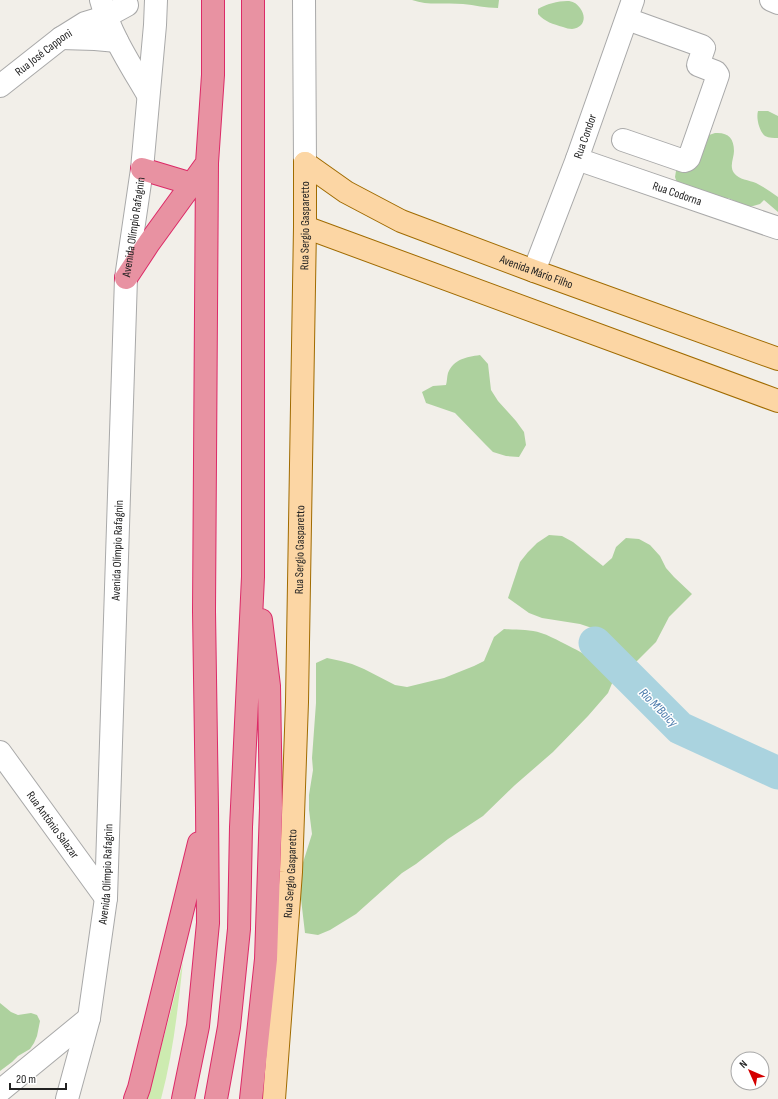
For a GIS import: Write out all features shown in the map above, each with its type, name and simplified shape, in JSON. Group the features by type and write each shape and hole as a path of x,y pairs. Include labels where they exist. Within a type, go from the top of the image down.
{"highway":[{"path":"183,1099 198,1026 208,923 208,809 204,611 207,163 213,76 213,0"},
{"path":"216,1099 230,1027 240,929 240,827 253,577 253,0"},
{"path":"126,278 149,243 207,163"},
{"path":"142,169 192,184"},
{"path":"251,1099 266,959 271,808 270,686 262,626 253,577"},
{"path":"135,1099 158,1015 208,809"}],"main road":[{"name":"Rua Sergio Gasparetto","path":"274,1099 291,872 297,702 305,163"},
{"name":"Avenida Mário Filho","path":"305,163 346,192 401,221 534,272 778,359"},
{"path":"305,227 778,401"}],"street":[{"name":"Avenida Olímpio Rafagnin","path":"68,1099 89,1018 106,898 126,278 142,169 156,0"},
{"name":"Rua Sergio Gasparetto","path":"304,0 305,163"},
{"path":"771,0 778,3"},
{"path":"61,38 85,24 103,8 125,2 155,25"},
{"path":"103,8 117,41 148,95"},
{"path":"623,140 684,161 687,160 718,75 716,72 698,65 704,48 702,46 630,9"},
{"name":"Rua Condor","path":"534,272 577,159 630,9"},
{"name":"Rua José Capponi","path":"0,86 61,38 117,41"},
{"name":"Rua Codorna","path":"577,159 778,228"},
{"name":"Rua Antônio Salazar","path":"0,752 106,898"},
{"path":"0,1091 89,1018"}],"green space":[{"path":"412,0 499,0 498,8 489,8 467,4 437,4"},
{"path":"571,1 576,4 582,11 584,18 579,27 569,29 553,24 543,19 538,14 538,9 556,2"},
{"path":"758,111 768,111 778,116 778,138 768,137 763,134 758,124"},
{"path":"715,133 727,135 733,143 734,154 732,165 734,173 741,178 759,185 778,197 778,212 764,200 760,204 746,206 728,198 715,198 677,183 675,177 676,171 709,135"},
{"path":"480,355 488,364 491,390 498,401 524,432 526,445 519,457 506,456 493,452 455,413 426,403 422,392 433,386 446,385 448,373 457,362 465,358"},
{"path":"549,535 562,536 573,542 603,566 612,558 616,547 626,538 639,539 650,545 660,556 666,568 692,594 669,617 656,642 637,661 624,664 613,658 601,638 592,628 580,624 542,618 529,613 508,598 520,562 537,543"},
{"path":"504,629 528,630 541,633 596,662 613,681 608,693 553,752 515,785 483,816 448,839 402,873 356,914 330,930 318,935 305,933 301,899 301,869 312,834 309,795 313,770 312,758 316,703 316,663 327,658 341,661 364,669 395,685 407,687 444,678 484,661 494,637"},
{"path":"183,962 172,1048 161,1099 145,1099 166,1031"},
{"path":"0,1003 11,1012 18,1015 31,1013 37,1015 40,1021 37,1036 30,1049 18,1056 0,1071"}],"waterway":[{"name":"Rio M'Boicy","path":"595,643 680,728 778,773"}]}
